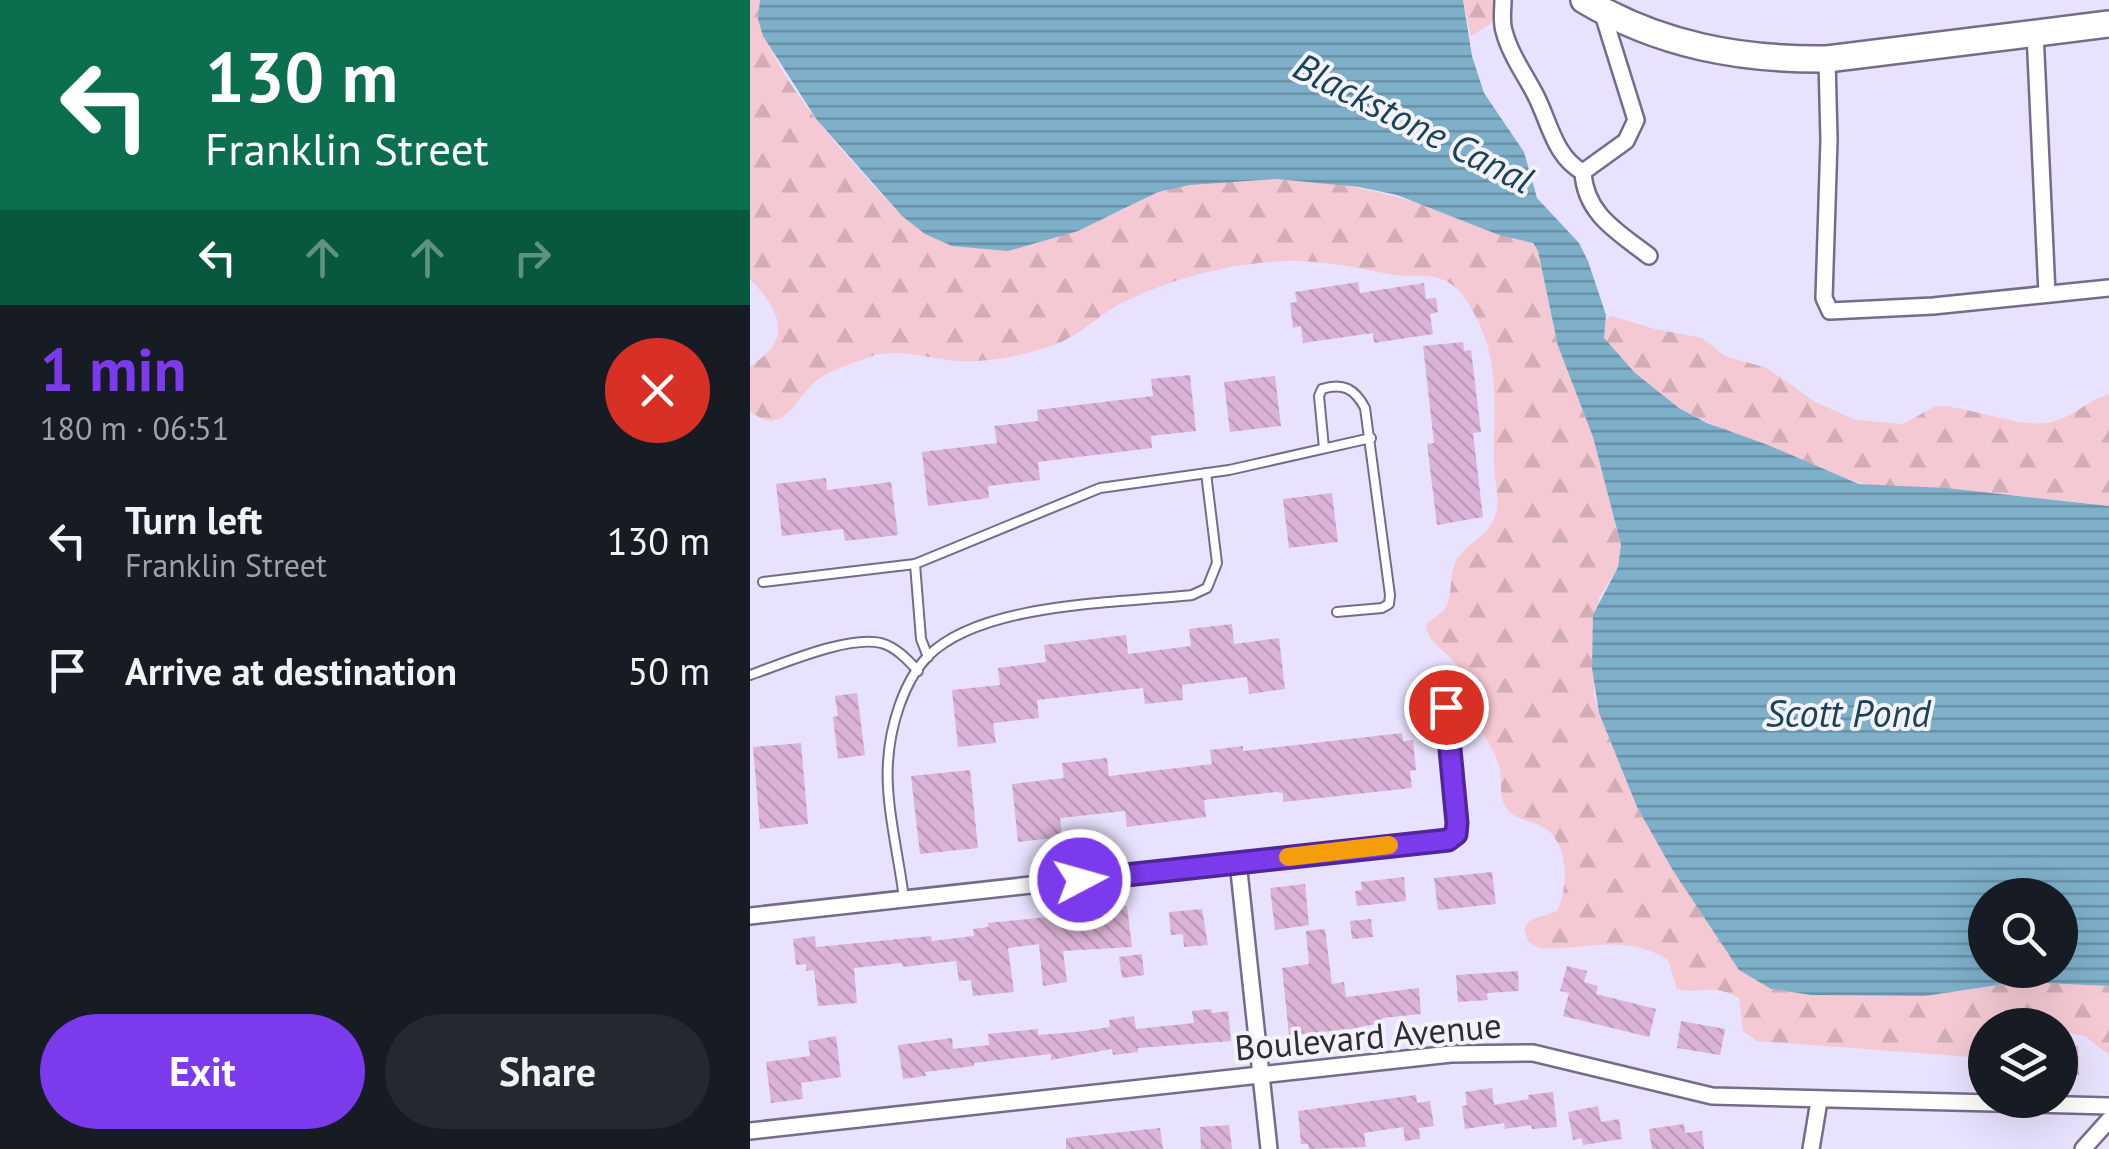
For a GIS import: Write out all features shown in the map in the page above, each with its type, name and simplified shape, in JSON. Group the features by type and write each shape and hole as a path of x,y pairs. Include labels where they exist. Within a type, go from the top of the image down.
{"main road":[{"path":"1593,5 1641,30 1712,50 1757,57 1827,59 2109,24"}],"street":[{"path":"1502,0 1502,28 1516,62 1535,94 1554,140 1572,166 1583,172"},
{"path":"1583,172 1626,141 1636,120 1593,5"},
{"path":"2035,32 2047,294"},
{"path":"1827,59 1829,140 1824,298 1830,311 1933,306 2109,288"},
{"path":"1583,172 1584,192 1600,218 1649,256"},
{"path":"750,916 1448,840 1456,834 1446,707"},
{"path":"1238,862 1269,1149"},
{"name":"Boulevard Avenue","path":"750,1131 1451,1054 1512,1051 1555,1057 1712,1096 2109,1106"},
{"path":"1811,1149 1819,1101"},
{"path":"2083,1149 2109,1120"}],"lane":[{"path":"1324,448 1319,396 1332,386 1348,387 1358,393 1365,408 1390,595 1388,604 1382,608 1336,612"},
{"path":"762,582 915,564 1100,488 1230,470 1371,438"},
{"path":"904,898 888,763 899,704 918,671 928,657 970,629 998,620 1030,612 1192,595 1207,588 1217,564 1206,472"},
{"path":"915,564 921,639 928,657"},
{"path":"750,675 866,642 890,647 918,671"}],"green space":[{"path":"750,0 760,0 762,25 791,84 837,144 902,216 1102,217 1164,190 1245,179 1286,180 1327,183 1407,200 1528,241 1538,251 1558,346 1593,437 1621,545 1618,567 1599,598 1594,695 1599,713 1637,807 1672,869 1739,970 1771,989 1811,995 1925,996 1978,988 2109,986 2109,1055 2078,1035 2078,1008 1968,1008 1968,1057 1757,1041 1743,1031 1739,998 1721,991 1677,989 1668,960 1652,952 1620,945 1539,948 1529,942 1524,930 1529,921 1557,911 1561,901 1565,878 1562,854 1552,834 1507,810 1497,759 1473,718 1458,667 1432,640 1426,625 1447,605 1456,561 1492,524 1497,504 1494,389 1489,352 1469,304 1446,281 1312,262 1265,262 1223,269 1143,293 1073,336 1007,358 947,360 902,353 869,357 820,378 790,411 773,420 762,419 750,411 750,367 769,351 778,322 750,279"},
{"path":"1463,0 1501,0 1490,24 1471,36"},
{"path":"1612,316 1702,338 1725,356 1767,368 1815,402 1856,420 1903,424 1943,406 2013,421 2052,422 2109,394 2109,506 1878,486 1841,476 1721,428 1668,400 1622,362 1604,338 1605,320"}],"water":[{"name":"Scott Pond","path":"760,0 1463,0 1472,56 1484,93 1524,152 1537,198 1579,243 1588,261 1606,315 1604,338 1635,373 1679,408 1859,484 1946,488 2109,506 2109,986 2078,985 2078,878 1968,878 1968,988 1978,988 1925,996 1811,995 1771,989 1739,970 1672,869 1637,807 1599,713 1592,668 1593,615 1618,567 1621,545 1593,437 1558,346 1533,243 1499,235 1397,195 1277,179 1190,185 1158,192 1078,231 1008,251 952,246 925,234 902,216 817,120 763,36 758,19"}],"building":[{"path":"1358,282 1360,293 1424,283 1426,299 1436,298 1438,312 1430,314 1433,334 1374,343 1373,333 1303,343 1301,326 1293,328 1290,303 1297,302 1295,292"},
{"path":"1463,342 1464,351 1471,350 1481,432 1473,433 1483,517 1437,525 1427,444 1434,443 1423,346"},
{"path":"1190,375 1196,431 1151,436 1152,448 1038,462 1040,480 988,486 989,498 928,506 922,452 997,443 994,426 1038,421 1037,410 1153,396 1151,379"},
{"path":"1275,376 1281,426 1230,432 1224,382"},
{"path":"826,478 827,490 891,482 898,535 845,541 843,529 782,536 776,484"},
{"path":"1332,493 1338,542 1289,548 1283,499"},
{"path":"1232,624 1234,644 1279,638 1285,689 1249,694 1247,677 1182,685 1183,700 1145,704 1143,688 1037,700 1039,718 993,723 996,743 958,747 952,690 1000,685 998,668 1046,662 1044,645 1126,635 1128,654 1191,646 1189,629"},
{"path":"1434,671 1444,675 1448,685 1444,695 1434,699 1424,695 1420,685 1424,675"},
{"path":"857,693 865,755 838,759 835,696"},
{"path":"1402,733 1403,741 1413,740 1416,770 1410,771 1412,788 1283,802 1283,793 1276,792 1204,800 1206,817 1127,827 1125,811 1060,818 1062,837 1018,842 1012,784 1064,778 1062,763 1107,758 1109,776 1212,764 1210,750 1243,746 1243,751"},
{"path":"801,743 808,824 760,829 753,747"},
{"path":"970,770 978,848 920,854 911,776"},
{"path":"1492,872 1496,904 1438,910 1434,878"},
{"path":"1404,877 1406,901 1357,906 1355,891 1362,890 1361,882"},
{"path":"1305,884 1309,925 1275,930 1270,888"},
{"path":"1127,906 1132,947 1063,951 1067,982 1043,986 1039,944 1008,948 1014,992 973,996 971,980 959,981 956,961 903,967 902,963 854,968 857,1003 818,1006 814,970 806,971 806,964 796,965 793,939 815,936 816,947 931,936 932,941 974,936 973,929 988,927 988,923"},
{"path":"1202,909 1208,945 1184,947 1183,934 1171,935 1169,912"},
{"path":"1371,919 1373,937 1352,939 1350,921"},
{"path":"1325,929 1332,984 1344,982 1346,997 1419,988 1421,1014 1382,1018 1375,1024 1345,1030 1289,1035 1282,968 1309,964 1306,931"},
{"path":"1142,954 1144,975 1122,978 1119,957"},
{"path":"1567,966 1587,971 1584,982 1598,986 1596,994 1656,1009 1649,1037 1563,1016 1569,993 1560,991"},
{"path":"1518,971 1519,991 1487,993 1488,1000 1458,1002 1456,975"},
{"path":"1211,1009 1212,1013 1228,1011 1231,1041 1138,1048 1138,1052 1113,1055 1112,1049 1051,1060 1051,1054 974,1063 903,1079 898,1045 952,1038 953,1049 989,1045 988,1034 1038,1029 1038,1035 1076,1032 1110,1027 1109,1020 1134,1016 1136,1029 1194,1023 1192,1011"},
{"path":"1681,1021 1725,1029 1720,1055 1677,1048"},
{"path":"836,1036 841,1077 801,1083 803,1099 771,1103 766,1062 810,1056 808,1041"},
{"path":"1492,1088 1494,1105 1553,1092 1557,1127 1505,1129 1504,1123 1465,1129 1465,1092"},
{"path":"1416,1095 1417,1103 1430,1101 1434,1126 1419,1128 1420,1139 1405,1141 1403,1127 1364,1133 1366,1147 1309,1149 1308,1144 1301,1144 1298,1111"},
{"path":"1598,1106 1601,1122 1619,1119 1622,1139 1583,1145 1582,1138 1573,1140 1568,1112"},
{"path":"1684,1124 1685,1133 1702,1131 1704,1149 1652,1149 1649,1129"},
{"path":"1229,1125 1232,1149 1201,1149 1200,1127"},
{"path":"1160,1128 1163,1149 1066,1149 1066,1138"}],"slow traffic":[{"path":"1288,857 1389,845"}],"route":[{"path":"1080,880 1448,840 1456,834 1457,823 1446,707"}],"water label":[{"name":"Blackstone Canal","path":"1414,122"}]}
